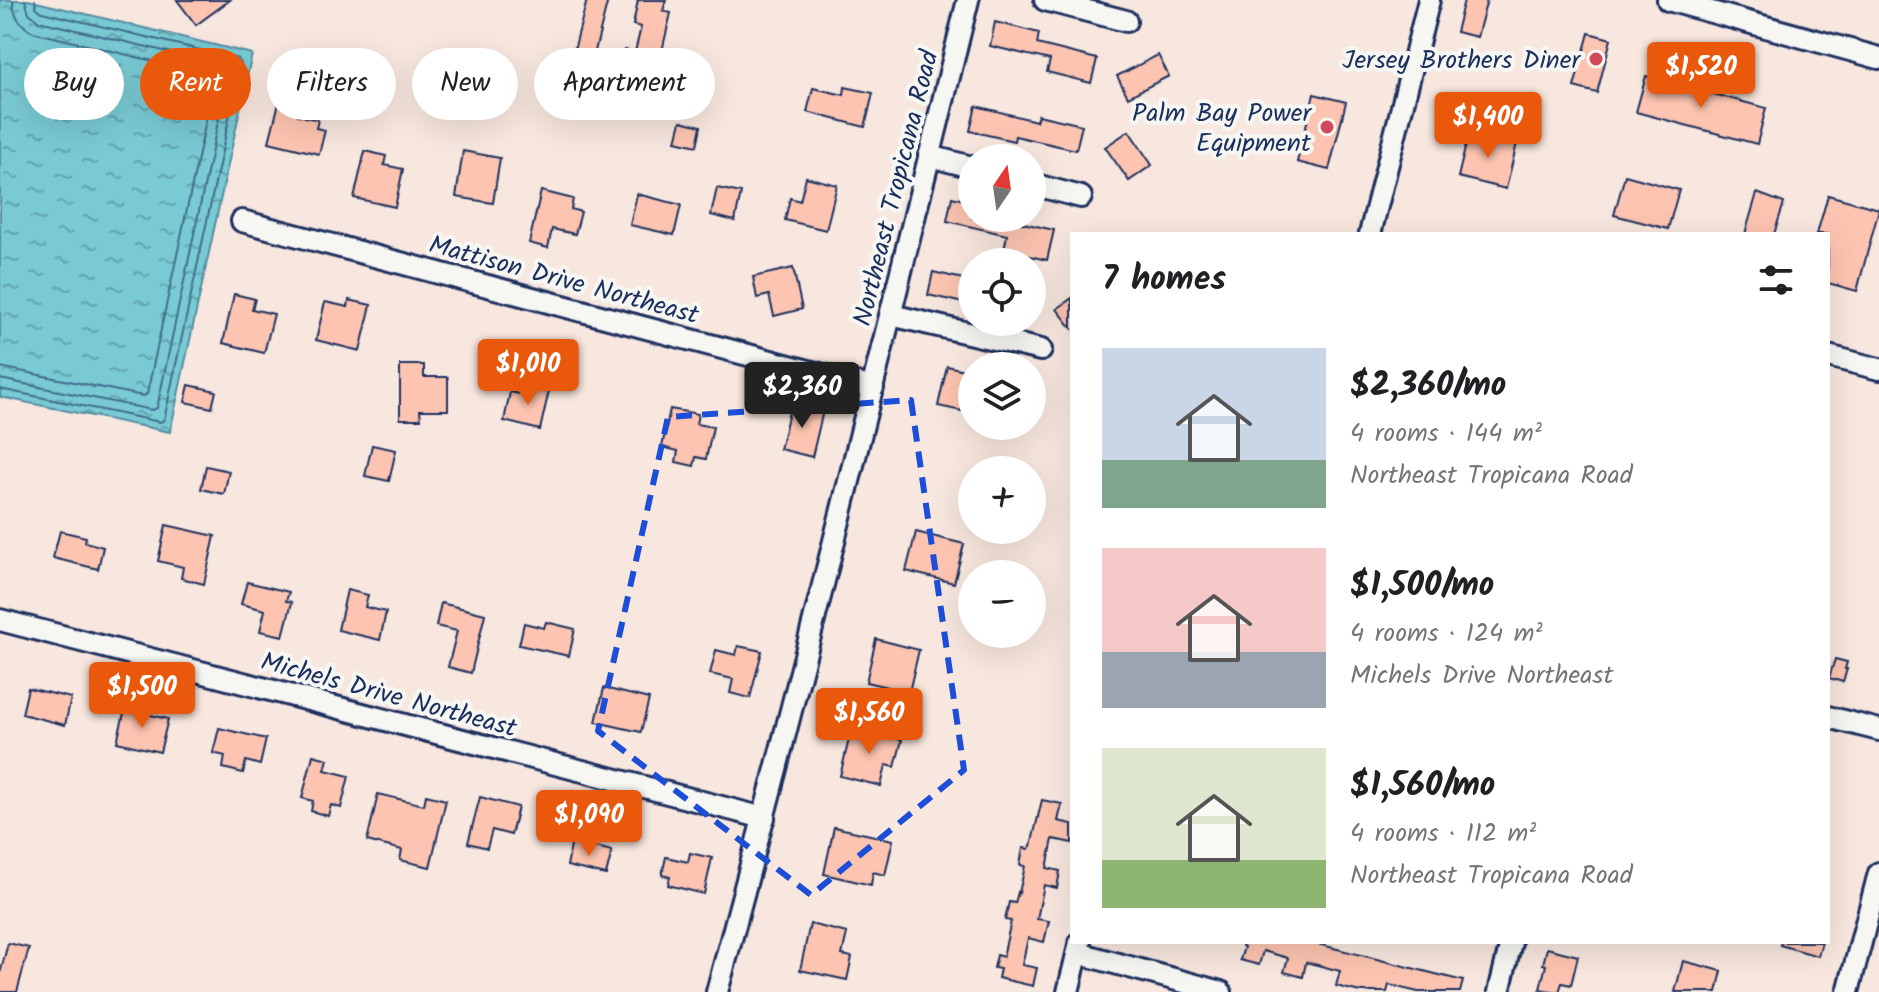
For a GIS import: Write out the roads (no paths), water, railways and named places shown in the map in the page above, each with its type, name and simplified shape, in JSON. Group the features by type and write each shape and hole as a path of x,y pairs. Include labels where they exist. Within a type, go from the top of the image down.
{"street":[{"name":"Northeast Tropicana Road","path":"717,992 873,388 968,0"},
{"path":"1045,0 1126,21"},
{"path":"1371,232 1429,0"},
{"path":"1679,1 1879,58"},
{"path":"929,156 958,163"},
{"path":"1046,188 1081,197"},
{"name":"Mattison Drive Northeast","path":"242,221 873,388"},
{"path":"891,315 1041,350"},
{"path":"1830,357 1879,369"},
{"name":"Michels Drive Northeast","path":"0,620 764,818"},
{"path":"1830,718 1879,730"},
{"path":"1848,992 1874,915 1879,873"},
{"path":"1499,992 1511,944"},
{"path":"1068,992 1079,947 1221,992"}],"water":[{"path":"0,0 28,0 227,48 140,48 140,120 238,120 170,432 0,397"}],"place":[{"name":"Jersey Brothers Diner","path":"1596,59"},
{"name":"Palm Bay Power Equipment","path":"1327,127"}]}
